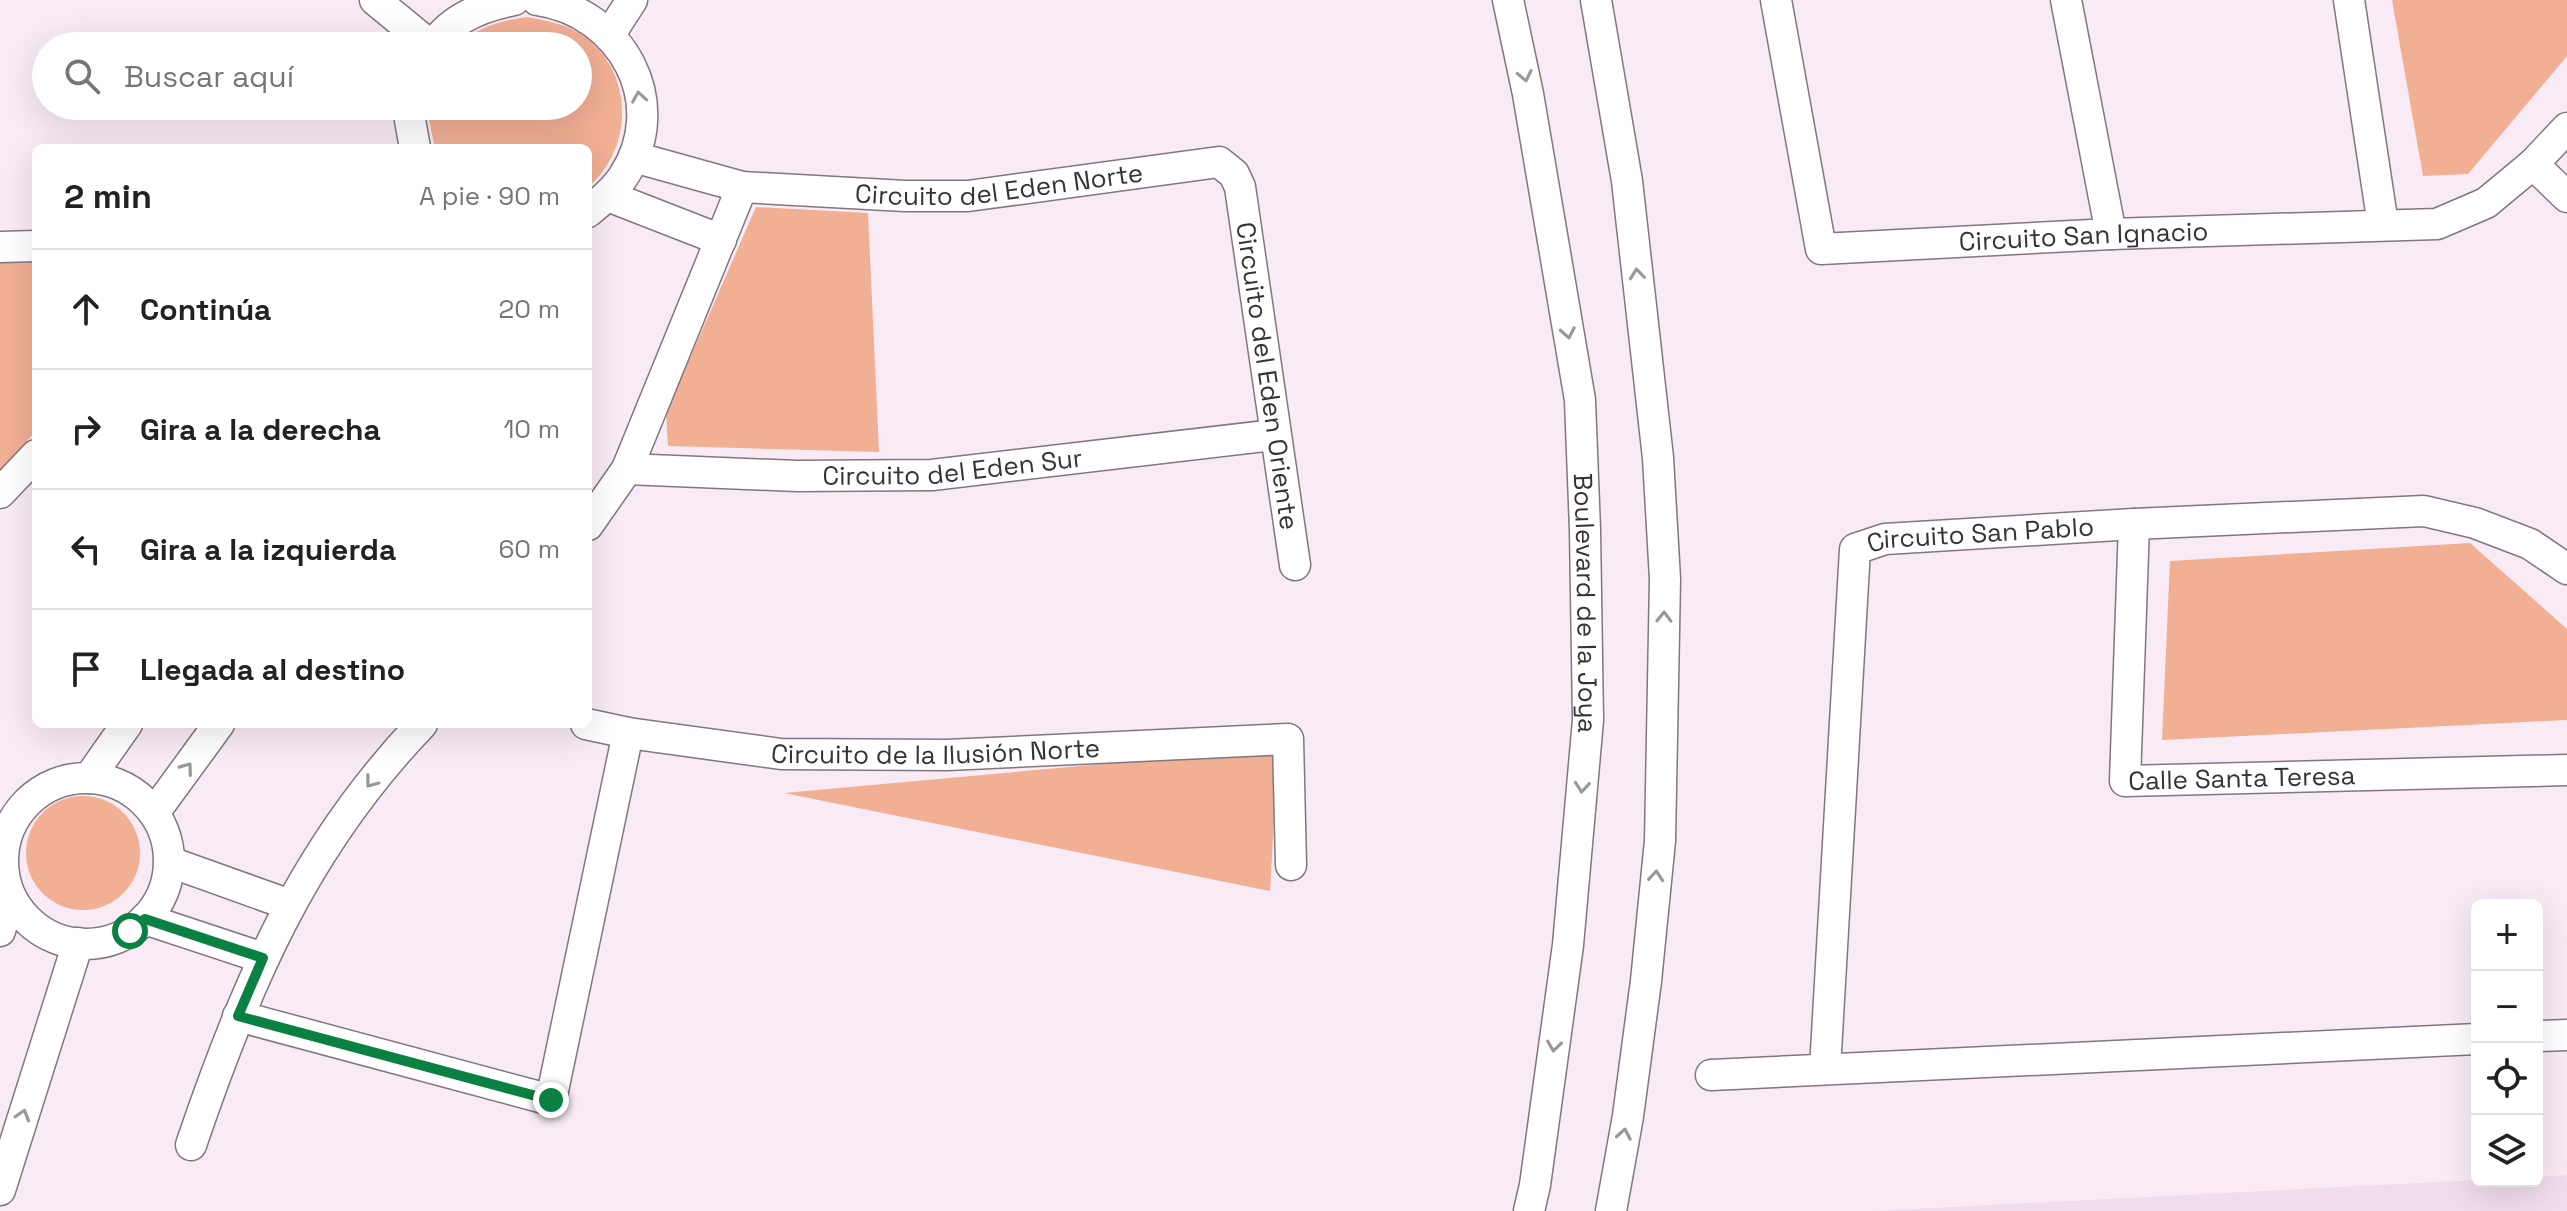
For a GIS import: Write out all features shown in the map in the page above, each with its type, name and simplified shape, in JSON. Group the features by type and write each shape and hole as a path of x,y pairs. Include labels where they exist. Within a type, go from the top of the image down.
{"street":[{"path":"375,0 415,32"},
{"path":"442,32 453,9 474,11 514,0"},
{"path":"610,34 632,0"},
{"name":"Boulevard de la Joya","path":"1508,0 1528,94 1580,400 1588,705 1568,945 1529,1211"},
{"path":"1596,0 1627,181 1658,458 1665,579 1660,841 1646,981 1628,1116 1611,1211"},
{"name":"Circuito San Ignacio","path":"1776,0 1821,249 2111,234 2437,224 2486,203 2533,164 2567,128"},
{"path":"2066,0 2111,234"},
{"path":"2349,0 2383,225"},
{"path":"555,2 587,17 610,34 637,79 642,106 641,132 634,157 623,178 598,204 721,240"},
{"path":"409,144 410,120"},
{"path":"592,519 627,469 742,187 634,157"},
{"name":"Circuito del Eden Norte","path":"742,187 905,196 968,196 1219,162 1234,174 1240,187"},
{"path":"2533,164 2567,197"},
{"name":"Circuito del Eden Oriente","path":"1240,187 1295,565"},
{"path":"0,247 32,246"},
{"name":"Circuito del Eden Sur","path":"627,469 797,476 932,475 1274,435"},
{"path":"0,493 32,459"},
{"name":"Circuito San Pablo","path":"1825,1069 1855,549 1885,539 2424,511 2475,523 2530,544 2565,562"},
{"name":"Calle Santa Teresa","path":"2134,524 2125,781 2567,770"},
{"name":"Circuito de la Ilusión Norte","path":"592,725 781,754 947,755 1288,739 1291,865"},
{"path":"89,778 124,728"},
{"path":"154,813 216,728"},
{"path":"191,1145 238,1016 290,905 335,829 388,760 418,728"},
{"path":"238,1016 551,1100 628,733"},
{"path":"0,931 9,810 49,786 89,778 114,782 137,794 154,813 166,836 170,862 158,903 145,919 114,939 78,943 57,938 38,928 22,914 5,878"},
{"path":"170,862 290,905"},
{"path":"145,919 263,958"},
{"path":"0,1190 78,943"},
{"path":"2543,1036 2567,1035"},
{"path":"1711,1075 2471,1039"}],"shaded area":[{"path":"2392,0 2567,0 2567,56 2468,174 2423,176"},
{"path":"527,17 576,32 477,32 508,20"},
{"path":"592,44 613,70 620,90 620,132 614,153 592,183 592,144 434,144 429,120 592,120"},
{"path":"756,207 868,213 879,452 668,446 666,413"},
{"path":"32,257 32,435 0,471 0,261"},
{"path":"2470,543 2567,629 2567,720 2162,740 2170,561"},
{"path":"1278,748 1270,891 784,793"},
{"path":"83,796 105,800 123,813 136,831 140,853 136,875 123,893 105,906 83,910 61,906 43,893 30,875 26,853 30,831 43,813 61,800"},
{"path":"2567,1175 2567,1211 1875,1211 2471,1180 2471,1187 2543,1187 2543,1177"}],"route":[{"path":"130,931 145,919 263,958 238,1016 551,1100"}]}
